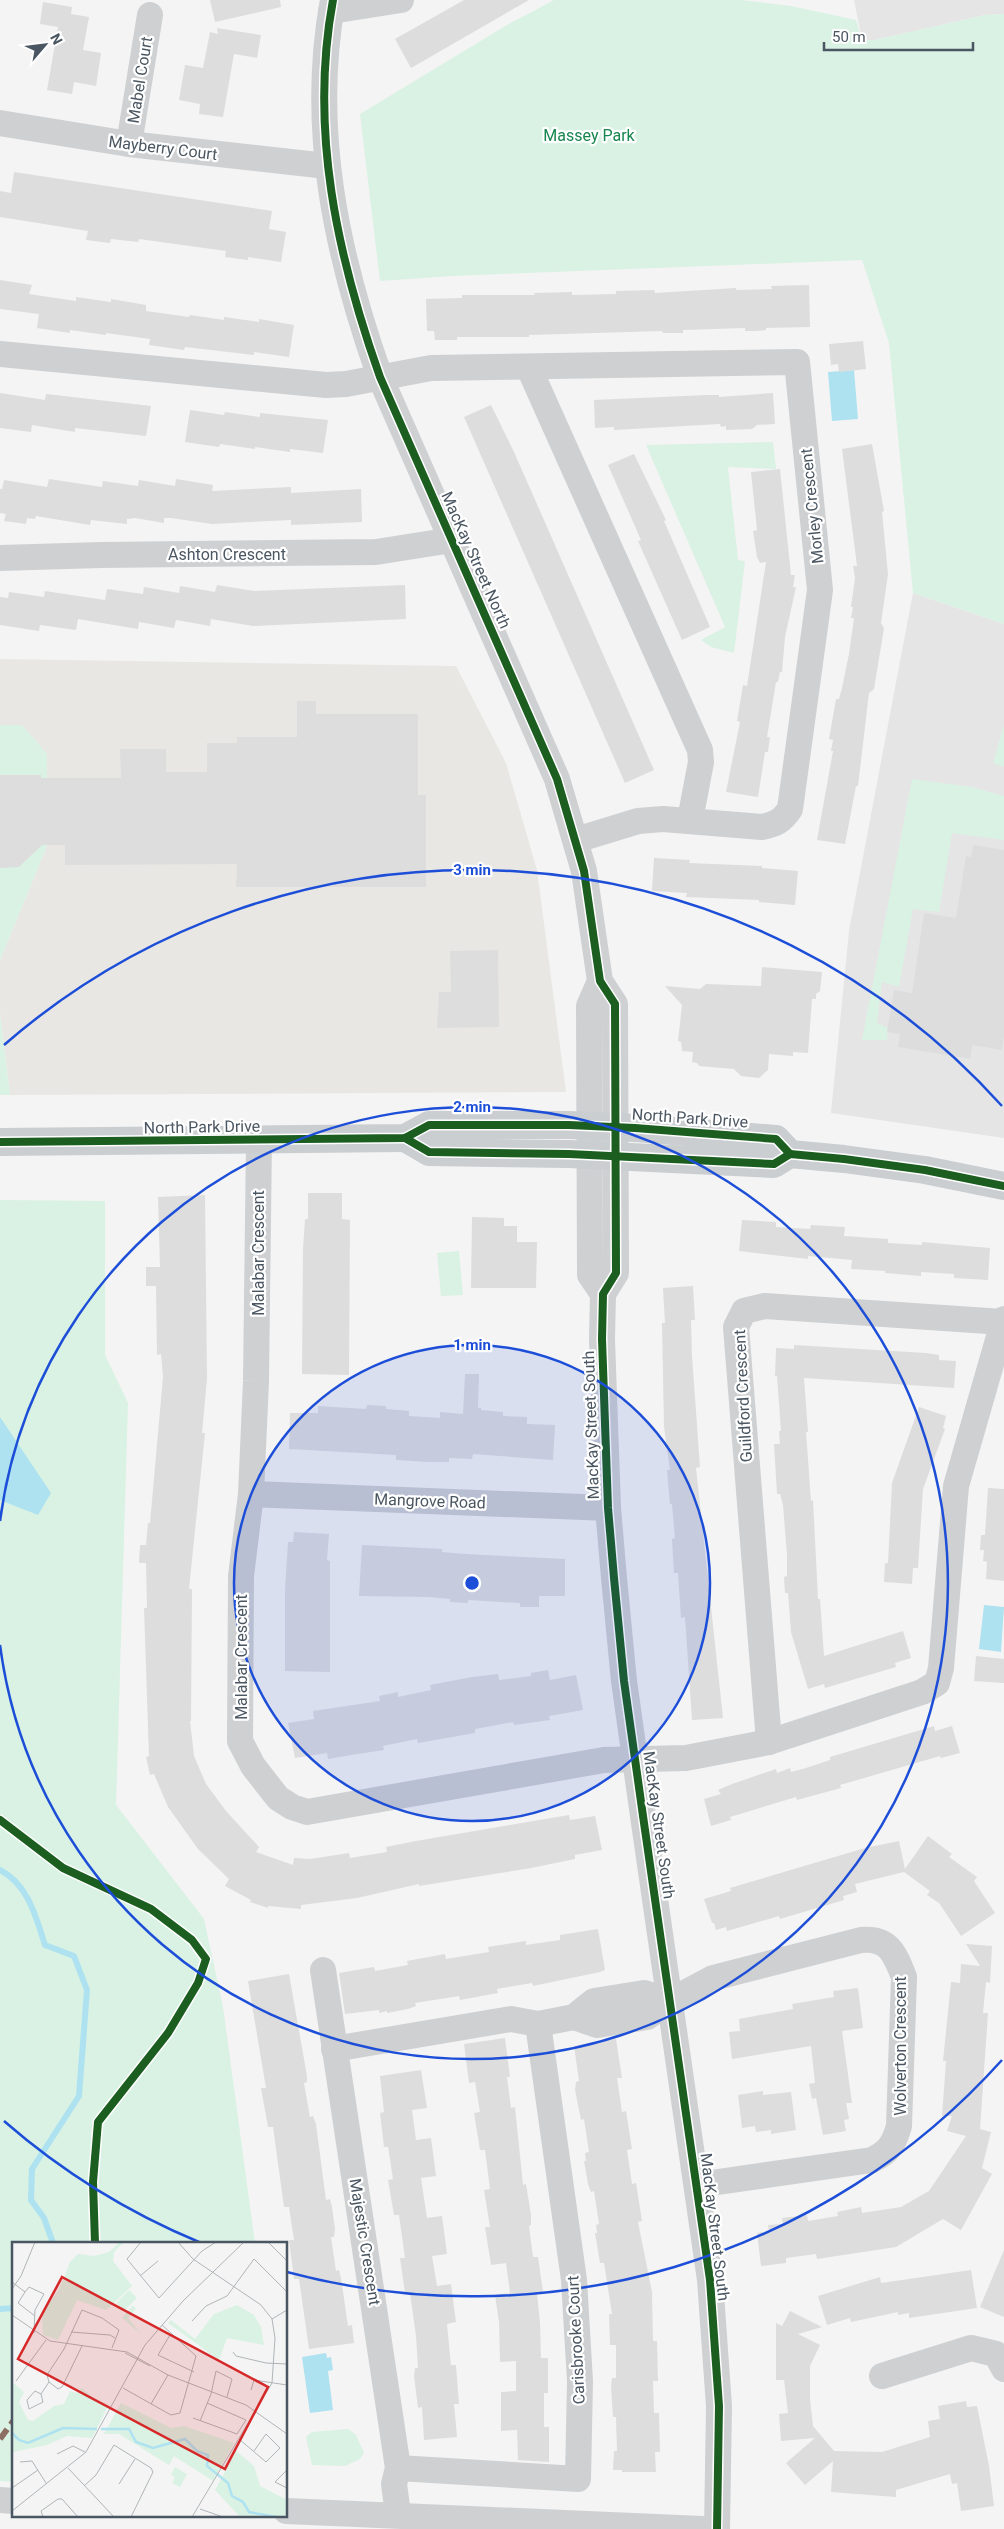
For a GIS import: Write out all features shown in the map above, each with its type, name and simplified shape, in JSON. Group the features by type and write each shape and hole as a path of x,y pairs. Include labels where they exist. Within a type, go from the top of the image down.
{"main road":[{"name":"North Park Drive","path":"0,1142 405,1138 429,1125 602,1126 776,1139 790,1154"},
{"path":"405,1138 429,1152 602,1156 774,1164 790,1154 925,1170 1004,1186"}],"street":[{"path":"332,5 397,2 400,0"},
{"name":"MacKay Street North","path":"332,5 325,75 327,166 344,262 359,319 380,377 538,732 557,779 576,840 590,903 600,981 615,1004 602,1126"},
{"name":"Mabel Court","path":"129,144 150,15"},
{"name":"Mayberry Court","path":"0,123 129,144 327,166"},
{"path":"0,354 326,386 380,377"},
{"name":"Morley Crescent","path":"380,377 431,368 529,368 797,362 820,590 790,809 783,819 774,825 762,827 690,820 638,821 576,840"},
{"path":"529,368 700,750 701,762 690,820"},
{"name":"Ashton Crescent","path":"0,558 376,552 452,540"},
{"name":"MacKay Street South","path":"602,1126 602,1156 590,1275 603,1294 602,1340 608,1508 624,1681 710,2280 719,2406 717,2529"},
{"name":"Malabar Crescent","path":"258,1140 256,1380 251,1494 241,1576 240,1741 252,1766 278,1798 292,1807 307,1812 604,1760 635,1759"},
{"name":"Guildford Crescent","path":"635,1759 686,1758 769,1742 922,1692 937,1683 940,1668 956,1486 1003,1320 765,1306 744,1311 736,1327 769,1742"},
{"name":"Mangrove Road","path":"251,1494 608,1508"},
{"name":"Wolverton Crescent","path":"670,2000 713,1978 873,1938 886,1944 896,1958 904,1977 899,2126 893,2144 885,2154 872,2160 697,2185"},
{"name":"Majestic Crescent","path":"322,1970 398,2468 394,2484 398,2514"},
{"path":"334,2049 511,2019 538,2024 574,2017 597,2025 647,2017 670,2000"},
{"name":"Carisbrooke Court","path":"398,2468 578,2479 580,2381 574,2280 538,2024"},
{"path":"882,2376 971,2348 996,2354 1004,2369"},
{"path":"288,2511 360,2521 398,2514 702,2529"}],"shaded area":[{"path":"854,0 1004,0 1004,14 985,15 875,40 862,40"},
{"path":"913,593 1004,624 1004,1138 831,1113 849,931"},
{"path":"0,659 456,666 506,763 537,870 566,1092 10,1095 0,1013 0,960 47,846 47,754 22,725 0,725"}],"green space":[{"name":"Massey Park","path":"554,0 741,0 791,6 856,20 862,40 875,40 985,15 1004,14 1004,624 913,593 889,343 862,260 452,276 380,281 360,114 507,25"},
{"path":"773,442 776,469 728,467 738,560 745,561 734,653 711,647 701,640 725,627 646,445"},
{"path":"0,725 22,725 47,754 47,846 0,960"},
{"path":"1004,725 1004,767 993,763"},
{"path":"912,779 972,787 1004,796 1004,840 952,833 939,912 913,909 899,987 882,982 877,1023 888,1028 887,1040 862,1040"},
{"path":"0,1013 10,1095 0,1095"},
{"path":"0,1200 105,1201 105,1355 128,1403 116,1805 204,1919 223,2007 255,2242 12,2242 12,2482 0,2481"},
{"path":"459,1251 463,1295 441,1296 437,1253"},
{"path":"348,2429 356,2435 364,2453 360,2459 345,2466 312,2465 306,2437 312,2432"}],"water":[{"path":"854,370 858,419 832,421 828,372"},
{"path":"0,1417 51,1493 38,1515 0,1500"},
{"path":"984,1605 1004,1607 1001,1652 979,1649"},
{"path":"326,2353 327,2358 331,2357 333,2370 328,2371 333,2410 310,2413 302,2357"}],"building":[{"path":"210,0 280,0 281,7 215,22"},
{"path":"464,0 529,0 411,68 395,39"},
{"path":"43,2 72,7 71,14 89,17 83,50 101,53 96,86 74,82 72,94 47,90 58,27 40,24"},
{"path":"217,28 261,35 257,58 234,54 223,117 199,114 200,104 179,100 185,65 203,68 210,32 218,34"},
{"path":"14,172 272,211 269,229 286,232 281,262 248,257 248,260 225,257 226,251 139,239 138,242 111,239 110,243 86,240 88,231 0,217 0,191 11,193"},
{"path":"0,280 32,285 29,294 76,301 76,297 111,302 111,299 146,305 146,311 224,320 224,317 259,322 259,319 294,325 289,357 254,352 254,355 185,347 184,350 149,345 150,339 70,330 70,333 37,328 39,314 0,309"},
{"path":"809,285 810,327 766,328 766,330 756,331 745,331 745,328 683,330 683,333 663,333 662,331 529,335 529,337 457,337 457,340 435,340 434,331 427,331 426,299 462,298 462,295 535,295 534,293 572,292 572,295 616,294 616,291 654,290 655,293 736,288 736,290 772,289 771,286"},
{"path":"863,341 866,369 839,372 838,364 831,365 829,344"},
{"path":"0,393 45,400 46,394 151,406 146,436 75,428 75,432 32,425 31,432 0,428"},
{"path":"773,393 775,424 757,425 752,429 726,430 726,426 721,427 720,424 614,430 614,427 595,428 594,400 707,395 719,395 719,397"},
{"path":"491,405 514,452 654,770 625,783 464,417"},
{"path":"190,410 224,415 225,412 260,417 260,413 328,420 323,453 290,449 290,452 255,447 255,449 220,444 219,447 185,442"},
{"path":"872,444 884,511 882,512 888,574 881,623 884,628 874,689 869,693 858,786 856,786 845,844 817,840 833,751 831,751 833,740 829,739 836,699 839,699 842,688 854,618 851,618 855,578 853,566 857,566 842,449"},
{"path":"634,454 666,520 664,521 710,627 682,640 638,541 641,540 608,465"},
{"path":"780,469 791,575 795,575 793,587 796,587 785,637 782,672 780,672 778,682 776,682 767,737 770,737 768,752 765,752 758,797 726,792 740,722 737,721 743,685 747,686 766,562 760,563 757,557 753,531 757,530 751,472"},
{"path":"49,479 102,487 103,481 138,486 139,480 175,486 176,479 213,485 212,491 291,487 291,493 361,489 362,522 291,525 291,520 212,524 171,518 164,518 164,523 135,518 127,519 127,524 91,520 90,525 36,516 35,519 27,518 26,524 4,521 6,514 0,513 0,489 2,489 4,480 47,487"},
{"path":"217,585 254,591 405,585 406,619 253,626 211,619 210,626 176,620 174,628 139,622 138,629 78,619 76,630 40,625 39,631 0,625 0,597 8,598 9,592 44,597 45,591 105,600 107,589 143,594 144,587 179,593 180,586 215,592"},
{"path":"297,701 316,701 316,714 418,714 418,795 426,795 426,887 236,887 237,864 65,865 65,845 42,845 19,867 0,868 0,775 41,775 41,778 121,778 120,749 166,749 166,772 207,772 207,743 237,743 237,737 297,737"},
{"path":"973,845 1004,850 1004,1036 1002,1050 972,1045 970,1059 898,1047 900,1034 887,1032 894,990 912,993 924,913 956,918 966,856 971,857"},
{"path":"654,858 690,860 689,863 762,866 762,868 798,871 795,905 759,902 759,900 686,897 687,893 652,891"},
{"path":"498,950 499,1027 437,1028 439,992 451,992 450,951"},
{"path":"762,967 822,972 820,991 816,994 816,999 812,999 808,1053 793,1052 793,1056 769,1054 768,1070 759,1078 741,1076 734,1069 699,1066 697,1063 692,1062 693,1052 682,1051 681,1042 678,1041 682,1005 665,986 700,989 706,984 761,986"},
{"path":"308,1193 342,1193 342,1219 350,1220 349,1375 302,1374 303,1249 305,1219 308,1219"},
{"path":"205,1195 207,1379 202,1433 205,1433 189,1589 192,1589 190,1721 194,1756 206,1784 226,1811 259,1847 256,1852 293,1865 294,1858 310,1859 349,1853 350,1858 387,1852 386,1847 416,1841 569,1815 570,1820 595,1816 602,1850 575,1855 575,1859 531,1868 419,1886 419,1884 357,1898 301,1905 301,1909 268,1906 268,1908 250,1902 251,1900 225,1886 229,1879 198,1849 168,1807 154,1774 150,1775 146,1757 149,1756 144,1608 147,1608 146,1563 139,1563 140,1545 146,1545 148,1523 150,1523 163,1377 161,1354 157,1355 156,1286 146,1286 146,1267 160,1267 158,1197"},
{"path":"472,1217 504,1218 504,1226 517,1226 517,1242 537,1242 536,1288 471,1288"},
{"path":"742,1220 776,1222 776,1227 810,1229 811,1225 845,1227 844,1236 888,1239 888,1243 922,1245 922,1242 990,1248 988,1280 954,1278 954,1274 921,1272 921,1276 885,1273 885,1271 851,1269 852,1260 808,1256 808,1259 739,1251"},
{"path":"693,1286 695,1320 691,1320 692,1356 700,1467 696,1468 723,1718 692,1720 685,1617 681,1618 678,1573 674,1573 672,1539 675,1538 667,1470 670,1470 664,1427 662,1323 665,1323 663,1288"},
{"path":"794,1345 926,1353 939,1355 939,1360 956,1361 954,1388 804,1378 818,1599 820,1599 824,1656 903,1631 911,1658 895,1663 896,1667 825,1688 824,1684 808,1689 791,1632 788,1593 785,1593 784,1577 787,1576 787,1555 783,1505 780,1494 777,1494 774,1444 780,1444 779,1431 781,1431 777,1376 775,1376 776,1348 794,1349"},
{"path":"465,1374 479,1374 478,1408 481,1408 481,1410 503,1412 503,1416 527,1417 527,1424 555,1425 553,1460 473,1454 472,1459 449,1458 449,1462 429,1462 396,1460 396,1455 289,1449 290,1413 318,1413 318,1406 366,1409 367,1405 386,1406 386,1409 409,1411 409,1416 440,1418 440,1412 463,1414"},
{"path":"919,1407 946,1416 943,1428 945,1429 923,1489 918,1568 913,1568 912,1584 884,1582 885,1563 888,1563 892,1483"},
{"path":"988,1488 1004,1489 1004,1581 986,1579 987,1562 983,1561 984,1550 980,1550 981,1535 985,1535"},
{"path":"294,1532 329,1534 327,1560 330,1561 330,1672 285,1671 285,1590 288,1542 293,1542"},
{"path":"362,1545 442,1549 442,1552 465,1554 565,1559 565,1596 539,1596 539,1607 520,1607 520,1603 468,1600 468,1603 450,1602 450,1599 428,1597 359,1596"},
{"path":"976,1656 1004,1659 1004,1683 974,1681"},
{"path":"548,1670 550,1680 576,1675 583,1710 549,1716 550,1720 514,1725 513,1722 475,1729 475,1733 418,1743 417,1739 383,1746 384,1750 328,1759 327,1753 295,1758 288,1723 314,1719 313,1711 380,1701 379,1696 398,1692 398,1697 431,1690 430,1685 472,1677 498,1674 499,1680 531,1676 531,1673"},
{"path":"934,1726 935,1731 952,1726 960,1753 941,1758 940,1756 840,1785 841,1788 797,1800 796,1797 730,1817 731,1820 711,1826 704,1799 721,1794 718,1790 776,1769 777,1773 790,1768 791,1772 806,1768 830,1760 830,1757"},
{"path":"928,1836 952,1854 949,1857 977,1877 974,1881 995,1913 961,1936 939,1903 927,1895 930,1891 904,1872 855,1884 857,1892 843,1896 844,1900 780,1919 779,1916 727,1931 726,1927 716,1930 714,1923 712,1923 704,1899 731,1891 730,1888 865,1848 899,1841 905,1869"},
{"path":"598,1929 605,1970 600,1972 533,1986 532,1983 497,1989 498,1993 460,2000 459,1996 415,2003 416,2006 408,2009 387,2013 387,2011 379,2013 379,2010 345,2014 339,1973 374,1967 375,1971 408,1965 407,1961 445,1954 446,1959 489,1952 488,1947 526,1941 526,1945 560,1940 560,1935"},
{"path":"966,1944 992,1946 990,1983 986,1982 983,2013 988,2013 980,2129 991,2132 982,2168 992,2174 961,2230 943,2219 896,2247 817,2259 816,2254 786,2258 786,2263 761,2266 757,2233 769,2231 768,2225 783,2224 782,2218 807,2215 808,2221 838,2216 837,2212 861,2207 862,2213 901,2207 929,2191 966,2136 947,2131 952,2116 942,2116 946,2061 943,2061 951,1982 960,1983 961,1964 980,1966"},
{"path":"289,1974 307,2076 307,2082 304,2083 310,2117 313,2116 316,2124 326,2200 330,2199 332,2207 335,2229 334,2237 331,2237 336,2271 339,2270 348,2326 352,2325 354,2343 309,2349 299,2279 294,2279 289,2240 294,2240 289,2207 284,2207 273,2127 268,2127 261,2088 266,2088 248,1981"},
{"path":"858,1988 863,2028 842,2031 852,2103 846,2103 849,2119 844,2120 846,2131 823,2135 816,2098 812,2099 809,2084 815,2083 811,2046 732,2059 729,2032 740,2031 739,2019 793,2009 792,2004 834,1997 833,1991"},
{"path":"505,2038 510,2077 507,2077 511,2108 515,2107 523,2185 526,2184 531,2215 531,2225 529,2226 533,2257 538,2257 543,2292 537,2293 541,2358 548,2358 548,2393 544,2393 544,2427 549,2427 549,2462 518,2460 517,2430 501,2431 501,2392 516,2391 516,2361 500,2362 499,2322 495,2295 510,2293 506,2263 491,2265 485,2227 490,2227 484,2190 490,2189 485,2150 480,2150 474,2113 480,2112 475,2082 469,2083 464,2044"},
{"path":"616,2039 622,2078 617,2078 622,2112 626,2111 632,2149 627,2150 632,2184 636,2183 642,2221 638,2222 652,2292 653,2341 657,2341 658,2381 653,2381 654,2413 659,2413 660,2452 655,2452 656,2472 622,2472 622,2470 613,2470 614,2451 617,2451 616,2417 613,2417 611,2387 612,2378 616,2378 616,2345 610,2345 609,2314 612,2314 604,2263 600,2263 595,2233 597,2233 596,2225 599,2224 594,2191 591,2192 588,2184 584,2161 586,2161 585,2153 589,2152 584,2119 581,2120 575,2090 576,2082 579,2081 574,2046"},
{"path":"421,2070 427,2108 412,2110 416,2140 431,2138 436,2176 421,2178 427,2218 442,2216 447,2254 432,2256 437,2286 451,2284 456,2322 447,2324 451,2365 456,2365 459,2404 454,2404 457,2437 424,2440 422,2407 418,2408 414,2376 415,2368 418,2368 416,2336 410,2293 405,2293 400,2258 405,2258 399,2215 394,2215 388,2180 393,2179 388,2147 384,2147 380,2113 384,2112 380,2076"},
{"path":"763,2091 763,2095 791,2092 796,2130 771,2134 771,2130 756,2132 755,2126 742,2128 738,2095"},
{"path":"1004,2250 1004,2317 980,2307"},
{"path":"971,2270 977,2308 909,2318 909,2313 898,2315 898,2312 851,2322 850,2318 827,2325 818,2296 880,2277 881,2283"},
{"path":"790,2311 822,2327 798,2334 820,2345 810,2366 810,2399 813,2426 834,2451 882,2452 930,2437 928,2421 940,2419 938,2406 966,2401 967,2407 977,2406 989,2466 994,2506 961,2511 957,2483 952,2484 950,2474 896,2490 896,2497 831,2492 833,2461 805,2485 786,2463 815,2438 781,2441 779,2414 788,2413 784,2380 776,2380 776,2323 782,2326"}],"waterway":[{"path":"0,1870 10,1876 24,1892 30,1902 45,1945 74,1956 87,1990 79,2096 32,2169 31,2200 44,2218 53,2242"},
{"path":"0,2309 12,2308"}],"marked path":[{"path":"0,2439 12,2423"}],"cycle path":[{"path":"333,0 326,48 324,96 326,144 331,192 351,285 380,377 557,779 584,871 600,981 615,1004 616,1273 603,1294 602,1339 608,1508 624,1681 710,2280 719,2406 717,2529"},
{"path":"0,1142 405,1138 429,1125 569,1125 776,1139 790,1154"},
{"path":"405,1138 429,1152 569,1154 774,1164 790,1154 925,1170 1004,1186"},
{"path":"0,1820 63,1868 151,1909 192,1940 206,1959 198,1983 168,2033 98,2122 93,2182 95,2242"}]}
